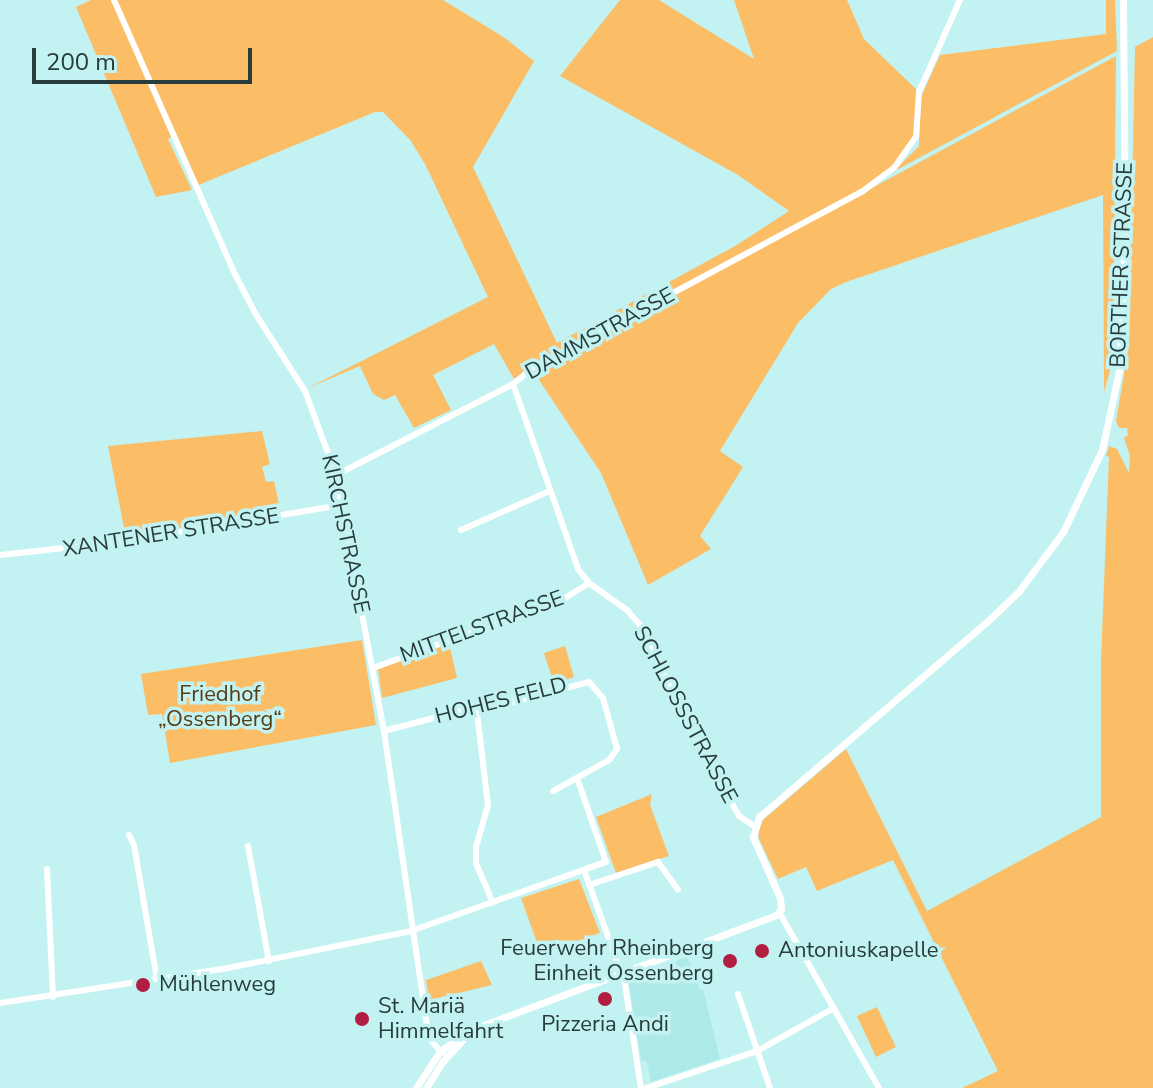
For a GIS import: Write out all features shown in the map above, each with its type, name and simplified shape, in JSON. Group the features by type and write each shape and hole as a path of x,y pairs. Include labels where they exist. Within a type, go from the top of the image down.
{"street":[{"name":"KIRCHSTRASSE","path":"114,0 236,276 255,313 305,391 336,475 384,731 429,1038 443,1054"},
{"name":"DAMMSTRASSE","path":"336,475 513,384 533,368 863,191 894,168 916,137 919,92 960,0"},
{"name":"BORTHER STRASSE","path":"754,826 773,805 1019,591 1063,532 1093,472 1114,402 1122,335 1123,0"},
{"name":"SCHLOSSSTRASSE","path":"513,384 578,569 589,583 627,610 646,632 692,733 739,816 754,826 755,843 780,898 779,912 879,1088"},
{"path":"461,530 550,491"},
{"name":"XANTENER STRASSE","path":"0,555 118,542 342,505"},
{"name":"MITTELSTRASSE","path":"373,668 562,600 589,583"},
{"name":"HOHES FELD","path":"384,731 467,709 477,712 589,682 603,698 617,749 609,760 553,791"},
{"path":"477,712 488,805 476,847 476,863 493,903"},
{"path":"0,1003 269,961 411,931 606,862 577,778"},
{"path":"129,835 134,845 157,979"},
{"path":"248,846 269,961"},
{"path":"589,885 658,862 678,890"},
{"path":"47,869 53,997"},
{"path":"584,870 622,975 644,1088 757,1051 834,1008"},
{"path":"416,1088 443,1054 473,1029 768,921 779,912"},
{"path":"738,994 770,1088"},
{"path":"426,1088 443,1054"}],"shaded area":[{"path":"687,956 700,990 703,989 720,1059 651,1082 647,1062 641,1060 629,984"}],"green space":[{"path":"91,0 443,0 505,38 534,61 473,167 557,343 735,246 789,211 738,175 560,76 620,0 659,0 754,59 734,0 847,0 864,39 919,92 916,137 894,168 863,191 514,379 494,344 433,375 451,410 414,428 395,395 384,400 373,394 360,366 308,388 488,297 411,141 383,112 375,112 196,186 173,136 168,139 192,190 156,197 76,7"},
{"path":"1106,0 1115,0 1117,51 893,172 919,146 921,97 940,55 1106,34"},
{"path":"1153,37 1153,1088 962,1088 998,1071 893,860 817,891 806,867 778,879 759,839 758,829 764,819 846,749 927,911 1101,817 1101,660 1109,457 1106,456 1109,446 1117,449 1129,473 1130,456 1124,438 1128,435 1127,428 1119,428 1116,421 1129,345 1135,47"},
{"path":"1116,56 1114,289 1110,371 1104,392 1103,195 846,282 831,289 798,323 720,451 743,467 700,536 711,549 648,585 601,473 533,371"},
{"path":"262,431 270,464 262,467 266,482 274,481 281,513 126,538 108,446"},
{"name":"Friedhof „Ossenberg“","path":"362,640 376,725 170,763 162,714 148,715 141,674"},
{"path":"449,643 457,678 382,698 378,669"},
{"path":"565,646 574,677 554,684 544,653"},
{"path":"652,794 650,805 669,856 616,873 596,817"},
{"path":"579,879 600,933 541,954 521,898"},
{"path":"481,961 492,985 429,1000 426,980"},
{"path":"877,1007 896,1047 876,1057 857,1016"}],"place":[{"name":"Antoniuskapelle","path":"762,951"},
{"name":"Feuerwehr Rheinberg Einheit Ossenberg","path":"730,961"},
{"name":"Mühlenweg","path":"143,985"},
{"name":"Pizzeria Andi","path":"605,999"},
{"name":"St. Mariä Himmelfahrt","path":"362,1019"}]}
